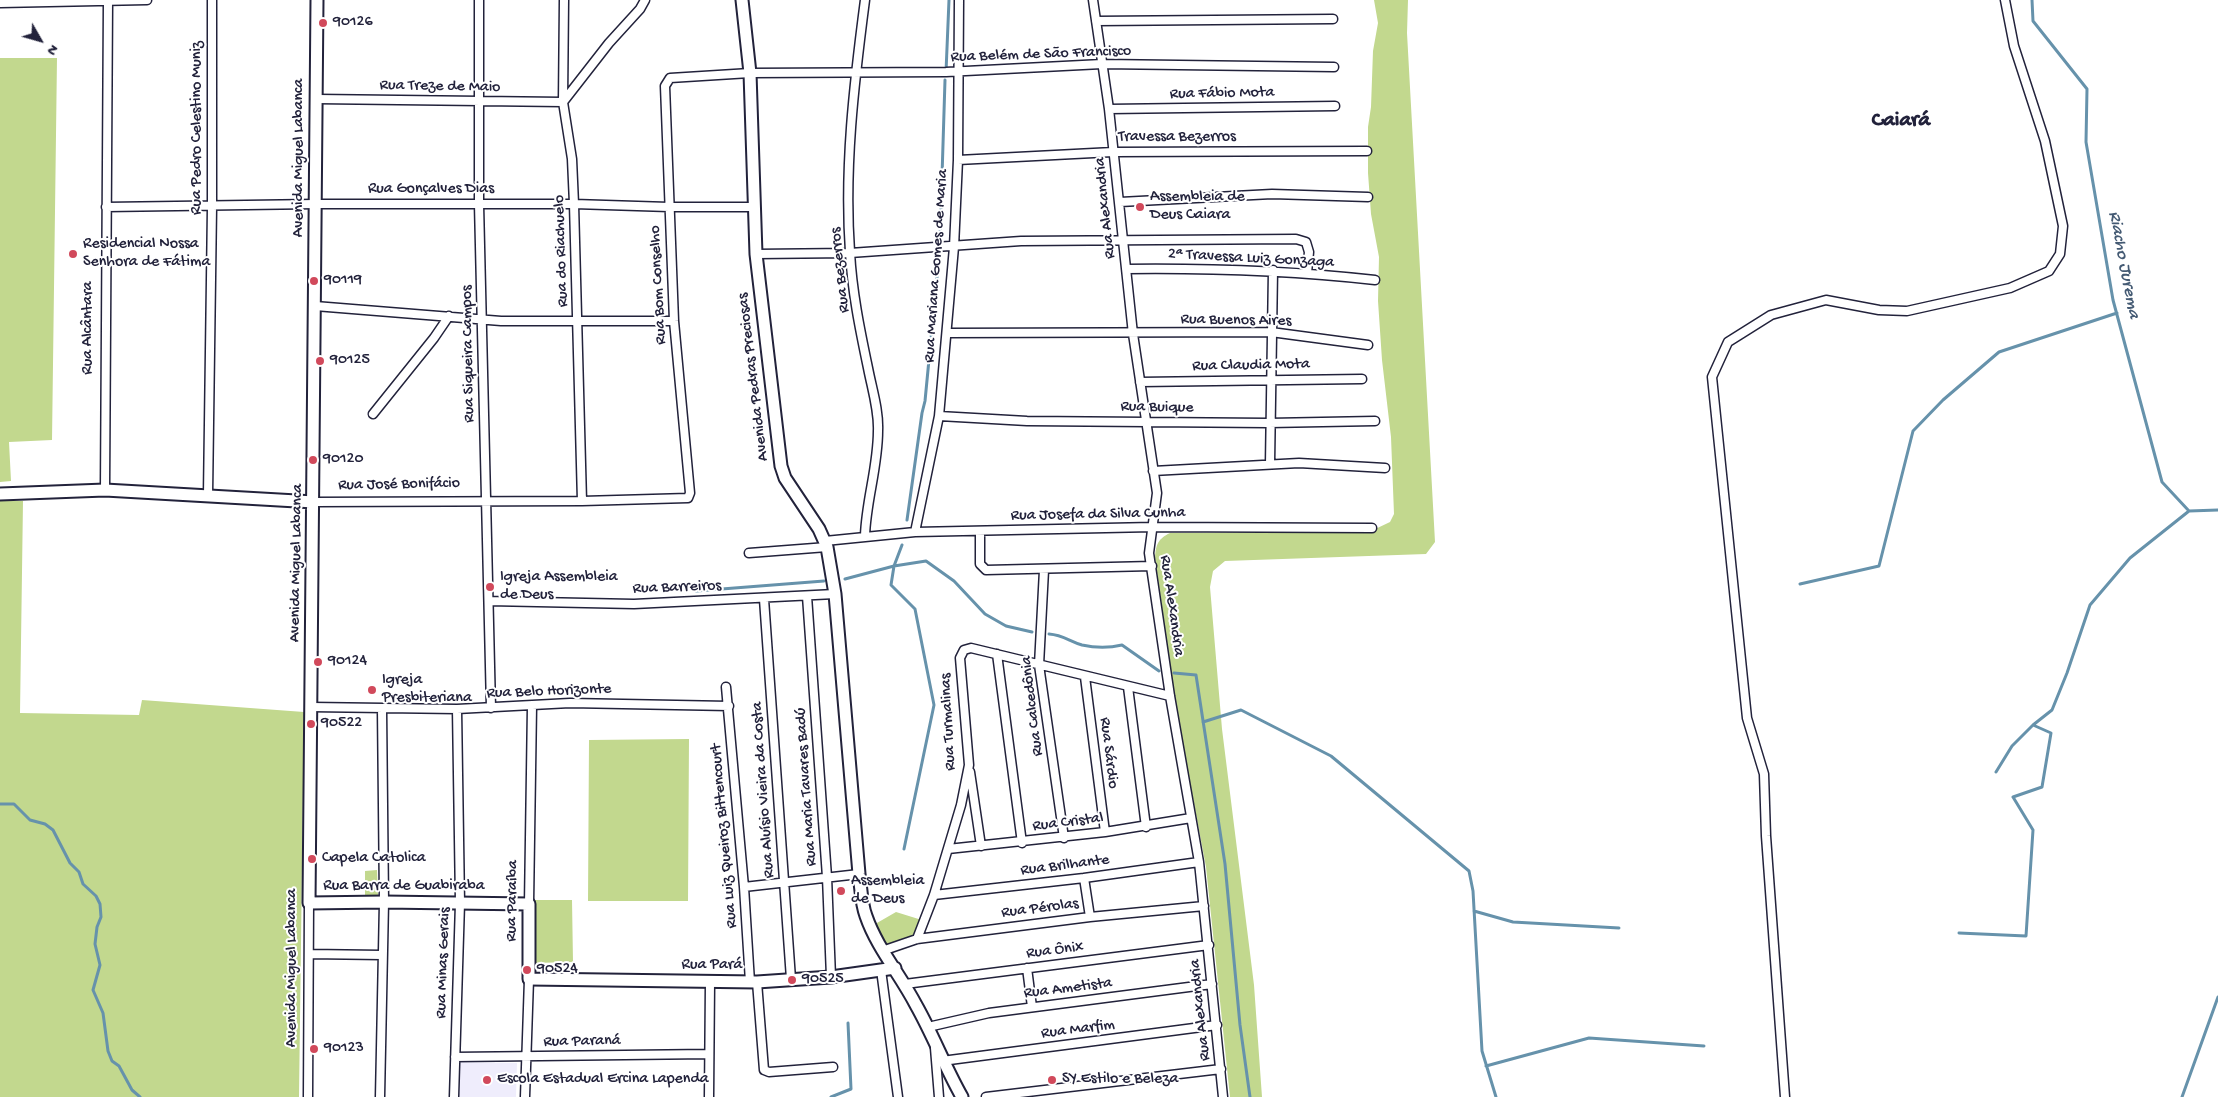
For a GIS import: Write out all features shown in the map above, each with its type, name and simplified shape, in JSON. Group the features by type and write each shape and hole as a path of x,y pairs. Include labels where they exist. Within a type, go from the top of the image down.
{"main road":[{"name":"Avenida Miguel Labanca","path":"309,903 317,0"},
{"name":"Avenida Pedras Preciosas","path":"742,0 750,74 756,207 756,254 781,466 785,478 826,544 836,594 859,874 865,913 882,951 905,984 928,1027 942,1061 962,1097"},
{"name":"Rua José Bonifácio","path":"105,490 314,502"},
{"path":"0,494 105,490"},
{"name":"Rua Barra de Guabiraba","path":"309,903 529,904"},
{"name":"Rua Paraíba","path":"529,904 529,979"},
{"name":"Rua Pará","path":"529,979 710,983 753,982 831,977 894,968"}],"street":[{"path":"0,3 147,0"},
{"name":"Rua Pedro Celestino Muniz","path":"208,495 212,207 212,0"},
{"name":"Rua Siqueira Campos","path":"479,0 479,204 491,708"},
{"name":"Rua do Riachuelo","path":"564,0 563,102 572,160 582,501"},
{"path":"563,102 609,43 640,9 645,0"},
{"name":"Rua Bezerros","path":"865,0 855,74 849,159 850,253 862,337 877,413 878,432 865,518 865,536"},
{"name":"Rua Mariana Gomes de Maria","path":"914,532 939,416 947,333 954,247 958,160 959,0"},
{"name":"Rua Alexandria","path":"1093,0 1109,109 1133,334 1157,507 1150,553 1170,696 1204,906 1223,1097"},
{"path":"1785,1097 1766,846 1764,774 1747,718 1712,376 1728,342 1771,315 1826,300 1879,310 1907,311 2010,288 2049,271 2060,254 2063,226 2045,141 2014,46 2006,0"},
{"name":"Rua Alcântara","path":"105,490 108,1"},
{"path":"1096,21 1333,19"},
{"name":"Rua Belém de São Francisco","path":"670,78 750,74 959,72 1102,64 1334,67"},
{"name":"Rua Bom Conselho","path":"670,78 664,86 674,321 690,493"},
{"name":"Rua Treze de Maio","path":"317,99 563,102"},
{"name":"Rua Fábio Mota","path":"1109,109 1336,106"},
{"name":"Travessa Bezerros","path":"958,160 1113,152 1367,151"},
{"path":"1120,202 1238,195 1368,197"},
{"name":"Rua Gonçalves Dias","path":"106,208 316,204 574,204 669,208 756,207"},
{"path":"756,254 850,253 1021,241 1296,240 1306,242 1309,252 1307,273"},
{"name":"2ª Travessa Luiz Gonzaga","path":"1126,269 1200,268 1273,270 1375,280"},
{"path":"1270,464 1269,423 1273,270"},
{"path":"315,306 501,321 674,321"},
{"path":"372,414 434,338 449,316"},
{"name":"Rua Buenos Aires","path":"947,333 1133,334 1271,332 1368,344"},
{"name":"Rua Claudia Mota","path":"1140,382 1362,378"},
{"name":"Rua Buique","path":"939,416 986,420 1269,423 1375,421"},
{"path":"1153,471 1299,463 1385,468"},
{"name":"Rua José Bonifácio","path":"314,502 685,500 690,493"},
{"name":"Rua Josefa da Silva Cunha","path":"749,553 826,544 865,536 914,532 1153,527 1372,528"},
{"path":"980,530 980,564 984,569 1044,570 1152,566"},
{"name":"Rua Calcedônia","path":"1044,570 1038,665 1064,838"},
{"name":"Rua Barreiros","path":"489,601 634,604 836,594"},
{"name":"Rua Maria Tavares Badú","path":"807,596 827,877 831,977"},
{"name":"Rua Aluísio Vieira da Costa","path":"764,598 791,979"},
{"name":"Rua Turmalinas","path":"917,939 934,895 948,850 961,805 969,766 960,658 967,648 1170,696"},
{"path":"997,654 1022,843"},
{"name":"Rua Sárdio","path":"1085,677 1105,832"},
{"name":"Rua Luiz Queiroz Bittencourt","path":"726,687 753,982 764,1070 769,1072 833,1067"},
{"path":"1128,687 1146,827"},
{"name":"Rua Belo Horizonte","path":"311,707 456,709 570,703 728,706"},
{"name":"Rua Paraíba","path":"529,904 532,706"},
{"path":"380,1097 384,902 382,708"},
{"name":"Rua Minas Gerais","path":"454,1097 460,903 456,709"},
{"path":"969,766 981,846"},
{"name":"Rua Cristal","path":"948,850 1064,838 1146,827 1191,818"},
{"name":"Rua Brilhante","path":"934,895 1084,878 1198,862"},
{"path":"744,887 859,874"},
{"path":"1084,878 1090,917"},
{"name":"Avenida Miguel Labanca","path":"308,1097 309,903"},
{"name":"Rua Pérolas","path":"882,951 917,939 1090,917 1204,906"},
{"name":"Rua Ônix","path":"905,984 1209,944"},
{"path":"309,954 382,955"},
{"path":"1027,968 1032,1007"},
{"path":"881,970 898,1097"},
{"name":"Rua Paraíba","path":"525,1097 529,979"},
{"path":"709,1097 710,983"},
{"name":"Rua Ametista","path":"928,1027 957,1019 1032,1007 1212,984"},
{"name":"Rua Marfim","path":"942,1061 1217,1026"},
{"path":"935,1044 939,1097"},
{"name":"Rua Paraná","path":"455,1058 709,1054"},
{"path":"986,1097 1221,1069"}],"shaded area":[{"name":"Escola Estadual Ercina Lapenda","path":"457,1062 517,1063 516,1097 456,1097"}],"green space":[{"path":"1374,0 1408,0 1407,33 1435,542 1426,554 1225,561 1213,571 1210,587 1222,729 1254,985 1262,1097 1230,1097 1206,867 1177,714 1155,553 1160,540 1170,533 1369,532 1390,522 1394,514 1391,437 1382,360 1378,301 1379,257 1371,214 1368,173 1368,127 1371,107 1373,51 1378,23"},
{"path":"0,58 57,58 52,440 9,442 11,481 0,482"},
{"path":"0,501 23,501 20,713 139,715 142,700 304,712 299,1097 0,1097"},
{"path":"689,739 688,901 588,901 589,740"},
{"path":"377,870 378,895 365,896 365,871"},
{"path":"533,900 572,900 573,962 533,963"},
{"path":"896,912 925,921 917,939 882,951 870,927"}],"waterway":[{"path":"946,72 949,0"},
{"name":"Riacho Jurema","path":"2032,0 2033,21 2087,89 2086,142 2113,300 2162,482 2189,511 2218,510"},
{"path":"940,241 945,80"},
{"path":"907,520 925,401 939,256"},
{"path":"1800,584 1879,566 1913,431 1943,400 1999,352 2117,313"},
{"path":"1996,772 2012,746 2033,725 2052,710 2067,673 2090,605 2130,558 2189,511"},
{"path":"902,545 894,566 891,585 915,609 934,705 904,849"},
{"path":"845,579 894,566 926,561 954,581 985,614 1006,626 1032,632"},
{"path":"696,591 824,581"},
{"path":"1049,634 1087,646 1112,647 1122,645 1159,671"},
{"path":"1174,673 1196,675 1225,864 1240,1025 1250,1097"},
{"path":"1203,722 1241,710 1331,756 1469,871 1473,891 1482,1051 1496,1097"},
{"path":"1959,933 2026,936 2033,830 2013,797 2042,787 2051,733 2033,725"},
{"path":"0,804 14,804 30,820 45,824 53,830 70,863 79,872 83,884 96,896 100,904 101,917 97,927 95,944 100,965 93,990 103,1013 108,1051 112,1061 119,1066 132,1090 140,1097"},
{"path":"1474,911 1513,922 1619,928"},
{"path":"2182,1097 2218,997"},
{"path":"831,1097 851,1089 848,1023"},
{"path":"1486,1066 1589,1038 1704,1046"}],"place":[{"name":"90126","path":"323,23"},
{"name":"Assembleia de Deus Caiara","path":"1140,207"},
{"name":"Residencial Nossa Senhora de Fátima","path":"73,254"},
{"name":"90119","path":"314,281"},
{"name":"90125","path":"320,361"},
{"name":"90120","path":"313,460"},
{"name":"Igreja Assembleia de Deus","path":"490,587"},
{"name":"90124","path":"318,662"},
{"name":"Igreja Presbiteriana","path":"372,690"},
{"name":"90522","path":"311,724"},
{"name":"Capela Catolica","path":"312,859"},
{"name":"Assembleia de Deus","path":"841,891"},
{"name":"90524","path":"527,970"},
{"name":"90525","path":"792,980"},
{"name":"90123","path":"314,1049"},
{"name":"Escola Estadual Ercina Lapenda","path":"487,1080"},
{"name":"SY Estilo e Beleza","path":"1052,1080"}],"district":[{"name":"Caiará","path":"1901,122"}]}
